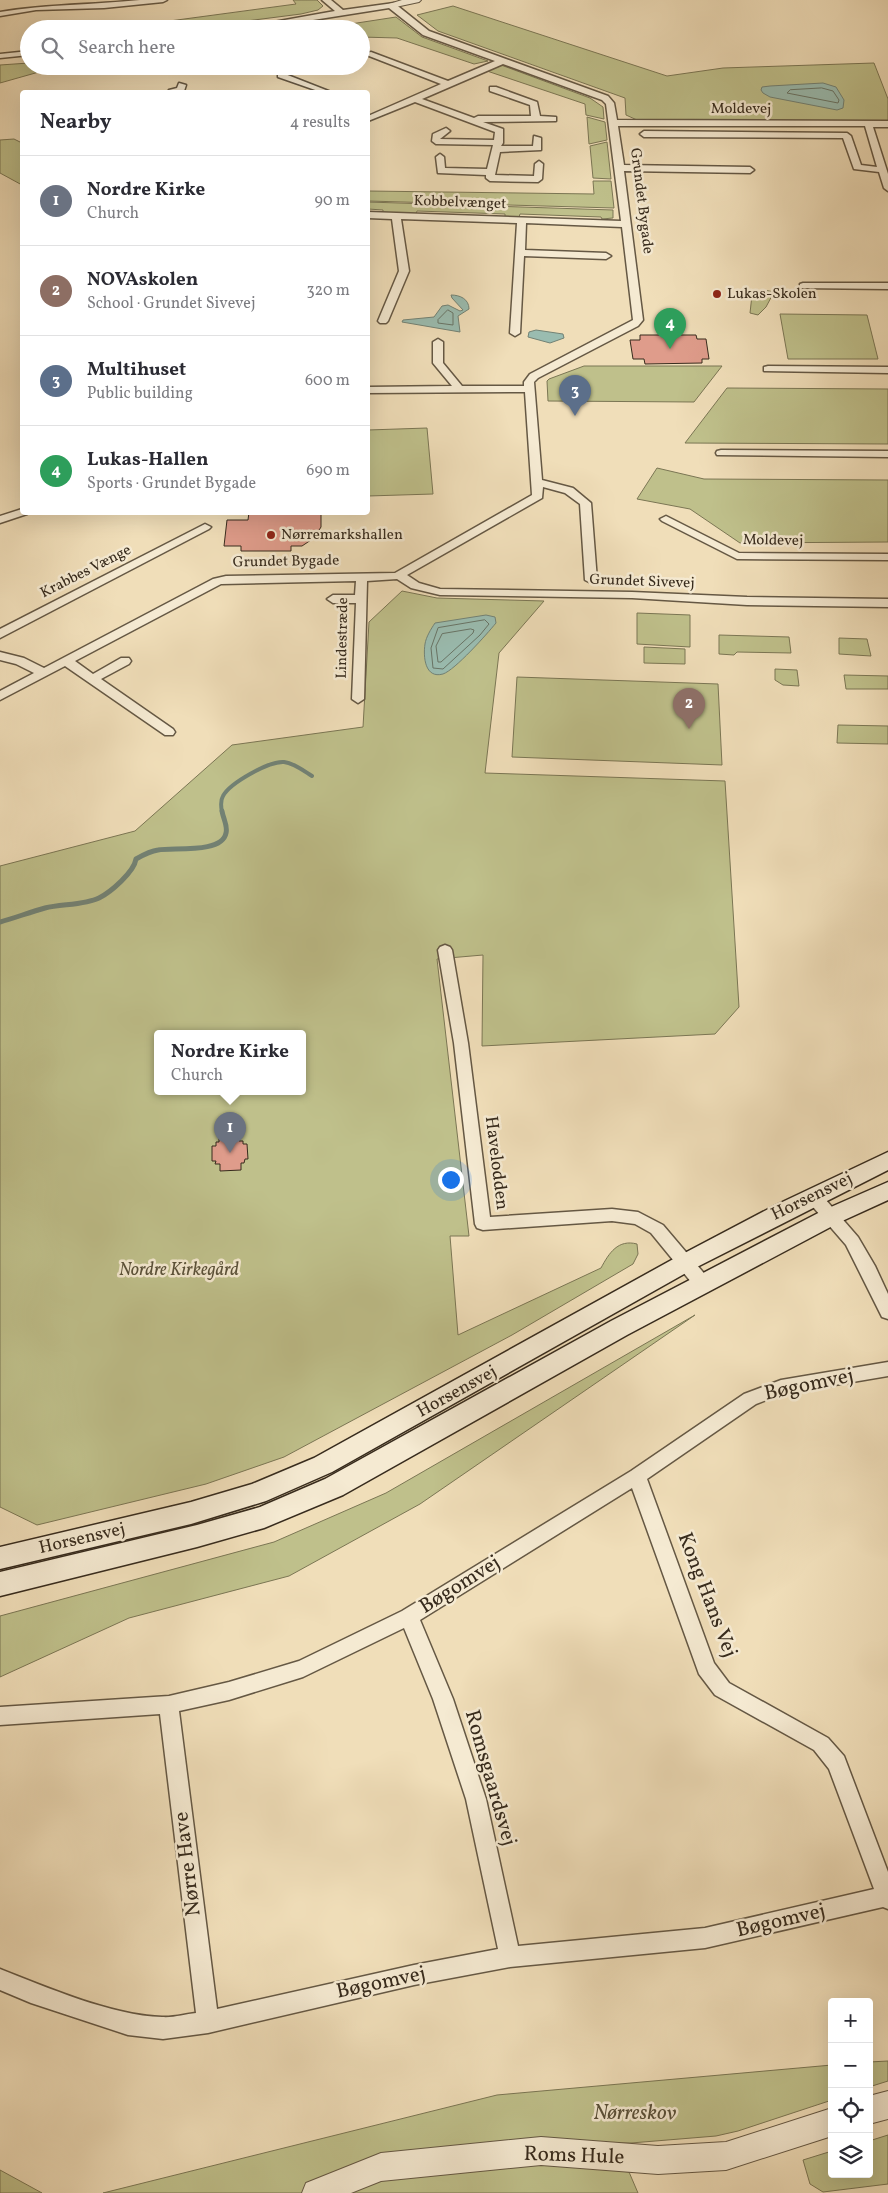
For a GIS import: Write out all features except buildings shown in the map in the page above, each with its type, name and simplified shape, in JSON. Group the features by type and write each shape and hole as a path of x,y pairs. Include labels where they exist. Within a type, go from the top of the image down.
{"main road":[{"name":"Horsensvej","path":"0,1558 191,1513 257,1493 323,1465 685,1263 813,1196 888,1160"},
{"name":"Horsensvej","path":"0,1584 197,1536 264,1517 334,1487 702,1283 832,1216 888,1190"}],"street":[{"path":"0,14 19,9 104,6 163,0"},
{"path":"326,0 342,13"},
{"path":"297,20 416,0"},
{"name":"Grundet Bygade","path":"391,4 426,33 605,98 610,103 620,168 638,320 635,324 534,376 529,382 530,389"},
{"path":"0,56 20,54"},
{"path":"370,55 448,84"},
{"path":"370,119 502,61"},
{"path":"282,75 322,90"},
{"path":"178,90 181,89 182,85"},
{"path":"494,90 534,104 536,119"},
{"path":"415,99 500,131"},
{"path":"370,109 382,114"},
{"path":"469,119 553,119"},
{"path":"506,119 500,131 490,178 538,179 539,164"},
{"name":"Moldevej","path":"613,123 888,124"},
{"path":"689,123 691,134"},
{"path":"868,124 888,188"},
{"path":"446,131 436,136 436,141 538,148 537,138"},
{"path":"644,134 837,134 846,136 857,167 863,170 882,170"},
{"path":"440,157 440,171 492,172"},
{"path":"620,168 709,166 750,170"},
{"name":"Kobbelvænget","path":"370,215 627,224"},
{"name":"Kobbelvænget","path":"383,321 404,271 396,216"},
{"name":"Kobbelvænget","path":"515,333 522,220"},
{"path":"520,253 606,256"},
{"path":"803,286 888,286"},
{"path":"438,342 438,362 459,389"},
{"path":"768,369 888,370"},
{"path":"370,390 530,389 537,483 559,486 570,491 585,503 591,580"},
{"path":"721,453 888,454"},
{"name":"Grundet Bygade","path":"0,696 217,581 236,579 391,577 399,575 538,496 537,483"},
{"path":"0,520 20,513"},
{"name":"Moldevej","path":"666,519 737,556 888,557"},
{"name":"Krabbes Vænge","path":"0,634 205,526"},
{"path":"186,536 201,544"},
{"name":"Grundet Sivevej","path":"399,575 415,586 440,592 632,595 756,601 888,603"},
{"name":"Lindestræde","path":"358,700 362,599 360,589 362,577"},
{"path":"333,599 362,599"},
{"path":"0,656 20,661 44,673"},
{"path":"66,661 169,732"},
{"path":"92,679 125,661"},
{"name":"Havelodden","path":"445,950 460,1044 483,1224 612,1216 638,1218 657,1229 702,1283"},
{"path":"813,1196 852,1241 888,1312"},
{"name":"Bøgomvej","path":"0,1716 169,1706 229,1691 302,1668 409,1617 637,1476 750,1399 781,1388 888,1370"},
{"name":"Kong Hans Vej","path":"637,1476 706,1668 722,1689 821,1744 837,1763 888,1897"},
{"name":"Romsgaardsvej","path":"409,1617 443,1699 476,1799 510,1957"},
{"name":"Nørre Have","path":"169,1706 208,2022"},
{"name":"Bøgomvej","path":"0,1979 31,1993 128,2024 162,2028 208,2022 414,1975 510,1957 704,1938 888,1897"},
{"path":"873,2109 888,2105"},
{"name":"Roms Hule","path":"316,2193 381,2167 541,2152 658,2160 726,2156 828,2123"}],"green space":[{"path":"293,0 317,0 323,6 318,10 301,14 254,20 177,20 296,4"},
{"path":"453,6 667,76 723,68 874,63 888,99 888,121 637,120 626,115 625,98 438,31 417,15"},
{"path":"396,17 422,37 488,61 474,64 397,38 370,37 370,21"},
{"path":"20,64 20,75 28,75 0,83 0,65"},
{"path":"501,65 590,98 603,107 604,119 586,115 585,104 487,71"},
{"path":"587,117 605,122 607,140 589,144"},
{"path":"14,139 20,142 20,184 0,173 0,140"},
{"path":"607,142 611,179 593,178 590,146"},
{"path":"593,181 611,181 614,208 370,201 370,191 594,194"},
{"path":"370,202 613,210 613,218 520,214 519,217 505,217 505,214 417,211 416,214 383,213 383,210 370,209"},
{"path":"764,290 774,292 766,307 758,315 750,313 752,295"},
{"path":"780,314 867,315 878,359 788,359"},
{"path":"584,366 722,366 694,402 548,401 547,381 549,379"},
{"path":"727,388 888,389 888,444 685,443"},
{"path":"427,428 433,494 370,496 370,430"},
{"path":"657,468 704,479 888,480 888,542 740,543 690,509 637,499"},
{"name":"Nordre Kirkegård","path":"402,591 437,598 544,601 499,653 485,773 725,781 739,1007 715,1034 482,1046 483,955 437,959 469,1236 450,1236 458,1335 601,1268 607,1257 619,1245 637,1244 638,1254 633,1264 512,1335 284,1457 206,1484 37,1525 0,1507 0,866 135,831 232,745 363,727 369,622"},
{"path":"637,613 690,615 690,647 637,644"},
{"path":"719,635 789,637 791,653 737,652 734,655 719,654"},
{"path":"839,638 867,639 871,656 839,654"},
{"path":"644,647 685,649 685,664 644,663"},
{"path":"775,669 797,670 799,686 783,685 775,680"},
{"path":"844,675 888,676 888,689 846,689"},
{"path":"517,677 718,684 722,765 512,757"},
{"path":"838,725 888,726 888,744 837,743"},
{"path":"695,1315 420,1504 289,1576 129,1618 0,1677 0,1616 274,1542 386,1493"},
{"path":"888,2061 888,2081 873,2086 873,2062"},
{"name":"Nørreskov","path":"828,2065 828,2101 738,2131 716,2136 631,2143 534,2144 306,2193 103,2193 497,2095"},
{"path":"888,2135 888,2184 823,2192 810,2184 803,2160 828,2152 828,2178 873,2178 873,2140"},
{"name":"Nørreskov","path":"542,2161 629,2172 638,2193 328,2193 380,2175"},
{"path":"0,2170 42,2193 0,2193"}],"water":[{"path":"823,83 836,87 844,100 843,108 837,110 770,97 761,90 762,87 770,86"},
{"path":"451,295 463,298 469,306 469,309 458,316 460,332 402,322 403,320 434,317 442,306 448,305 460,311 463,310"},
{"path":"536,330 563,334 564,338 550,343 528,337 529,332"},
{"path":"486,615 495,617 496,623 478,643 448,671 437,675 432,673 426,666 424,655 425,644 435,623"}],"waterway":[{"path":"222,812 221,800 227,791 241,779 269,765 288,763 312,776"},
{"path":"0,922 45,908 87,902 99,898 121,881 131,870 136,859 149,852 165,849 207,847 216,844 223,840 226,833 222,811"}],"place":[{"name":"Lukas-Skolen","path":"717,294"},
{"name":"Lukas-Hallen","path":"670,349"},
{"name":"Multihuset","path":"575,416"},
{"name":"Nørremarkshallen","path":"271,535"},
{"name":"NOVAskolen","path":"689,729"},
{"name":"Nordre Kirke","path":"230,1153"}]}
